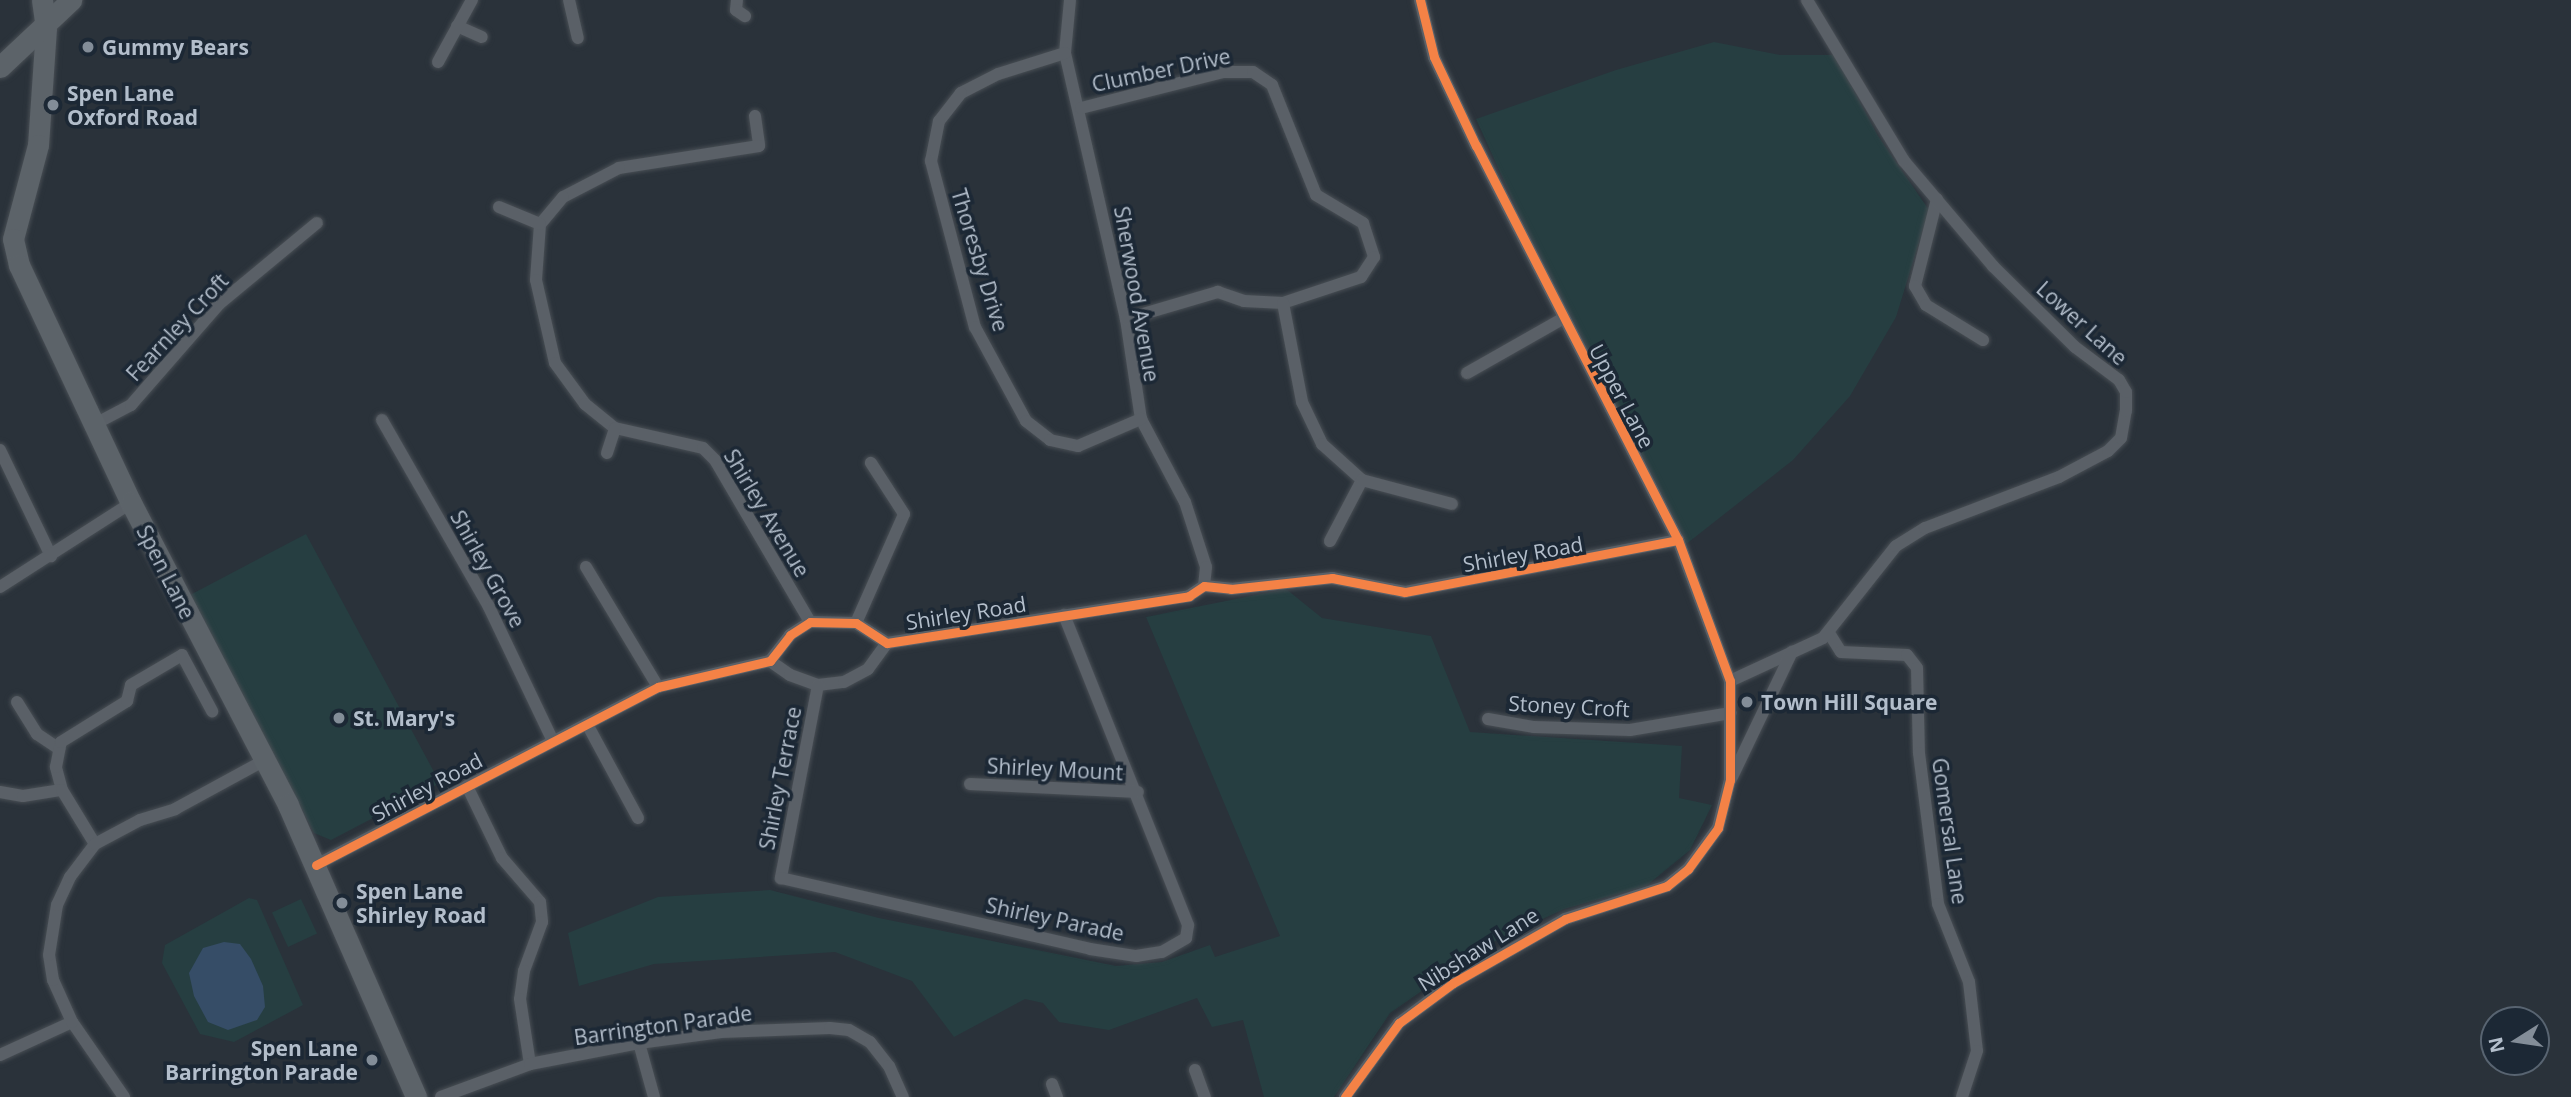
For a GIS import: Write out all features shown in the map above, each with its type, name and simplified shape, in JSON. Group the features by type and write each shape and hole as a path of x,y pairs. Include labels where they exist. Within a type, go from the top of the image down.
{"main road":[{"name":"Spen Lane","path":"42,0 46,28 38,145 16,214 13,239 19,265 131,503 265,760 316,865 416,1097"},
{"path":"0,67 46,28 71,0"}],"street":[{"path":"438,62 472,0"},
{"path":"569,0 578,38"},
{"name":"Sherwood Avenue","path":"1070,0 1065,54 1080,108 1126,319 1141,419 1185,502 1206,567 1204,586"},
{"name":"Upper Lane","path":"1420,0 1434,57 1562,320 1678,540 1730,681 1730,780"},
{"name":"Lower Lane","path":"1730,681 1753,674 1829,633 1896,546 1936,523 2059,477 2108,451 2121,438 2126,392 2119,380 2075,347 2001,274 1904,161 1807,0"},
{"path":"457,26 482,37"},
{"name":"Thoresby Drive","path":"1065,54 998,74 961,93 939,121 931,161 975,327 1026,421 1050,440 1078,446 1141,419"},
{"name":"Clumber Drive","path":"1080,108 1223,72 1253,72 1272,85 1316,195 1363,223 1374,257 1361,277 1283,303 1244,301 1218,292 1126,319"},
{"path":"499,207 540,224 563,197 619,168 759,146 755,116"},
{"path":"1937,199 1915,286 1926,304 1983,340"},
{"name":"Fearnley Croft","path":"93,425 131,405 219,304 317,223"},
{"name":"Shirley Avenue","path":"540,224 536,281 555,363 585,404 615,428 703,448 715,460 810,622"},
{"path":"1283,303 1302,402 1322,444 1362,480 1452,504"},
{"path":"1467,373 1562,320"},
{"name":"Shirley Grove","path":"382,419 489,607 553,741"},
{"path":"607,453 615,428"},
{"path":"0,450 51,556"},
{"path":"818,685 790,676 770,660 790,635 810,622 856,623 904,514 871,463"},
{"path":"1330,541 1362,480"},
{"path":"0,587 131,503"},
{"name":"Shirley Road","path":"856,623 887,643 1189,596 1204,586 1231,589 1332,578 1405,592 1678,540"},
{"path":"586,567 658,687"},
{"name":"Shirley Parade","path":"781,878 1090,949 1136,956 1162,952 1185,938 1188,925 1138,792 1064,615"},
{"name":"Gomersal Lane","path":"1829,633 1841,652 1907,655 1917,668 1919,753 1938,904 1969,982 1978,1051 1962,1097"},
{"name":"Shirley Road","path":"818,685 844,682 868,669 887,643"},
{"name":"Upper Lane","path":"1667,886 1708,845 1730,780 1792,652"},
{"path":"95,844 62,790 55,767 61,742 127,701 131,685 182,655 212,711"},
{"name":"Shirley Road","path":"316,865 658,687 770,660"},
{"name":"Shirley Terrace","path":"781,878 818,685"},
{"path":"17,702 37,734 59,749"},
{"name":"Stoney Croft","path":"1488,719 1534,727 1630,730 1731,713"},
{"path":"587,724 638,818"},
{"path":"124,1097 72,1022 53,981 51,942 57,905 95,844 140,820 175,809 265,760"},
{"name":"Shirley Mount","path":"970,784 1138,792"},
{"path":"467,786 502,858 540,902 540,933 524,971 520,999 530,1064"},
{"path":"0,792 23,796 62,790"},
{"name":"Nibshaw Lane","path":"1345,1097 1399,1023 1453,982 1565,919 1667,886"},
{"path":"0,1055 72,1022"},
{"name":"Barrington Parade","path":"441,1097 530,1064 639,1043 721,1032 849,1030 876,1050 904,1097"},
{"path":"639,1043 654,1097"},
{"path":"1195,1070 1205,1097"},
{"path":"1052,1084 1058,1097"}],"green space":[{"path":"1714,42 1780,55 1835,55 1878,136 1929,210 1896,317 1850,396 1793,460 1685,545 1572,330 1476,119 1616,70"},
{"path":"306,534 440,783 331,840 314,833 190,595"},
{"path":"1286,589 1322,618 1431,636 1470,732 1682,746 1679,798 1712,805 1690,850 1646,886 1564,909 1489,944 1390,1013 1334,1097 1264,1097 1243,1020 1212,1027 1197,998 1109,1030 1059,1022 1043,1003 1025,999 954,1037 912,981 835,952 654,964 579,986 568,933 658,897 770,890 879,918 1116,966 1162,962 1210,945 1215,957 1280,936 1146,617"},
{"path":"249,898 257,900 303,1005 234,1042 200,1034 162,963 165,945"},
{"path":"301,899 317,933 288,947 272,913"}],"water":[{"path":"224,942 240,944 251,959 263,986 265,1007 257,1020 228,1030 208,1022 194,996 189,973 203,948"}],"cycle path":[{"path":"1345,1097 1399,1023 1453,983 1565,919 1667,886 1688,869 1718,828 1730,780 1730,681 1678,540 1476,146 1434,57 1420,0"},
{"path":"316,865 658,687 770,661 790,635 810,622 856,623 887,643 1189,596 1204,586 1231,589 1332,578 1405,592 1678,540"}],"place":[{"name":"Gummy Bears","path":"88,47"},
{"name":"Spen Lane Oxford Road","path":"53,105"},
{"name":"Town Hill Square","path":"1747,702"},
{"name":"St. Mary's","path":"339,718"},
{"name":"Spen Lane Shirley Road","path":"342,903"},
{"name":"Spen Lane Barrington Parade","path":"372,1060"}]}
